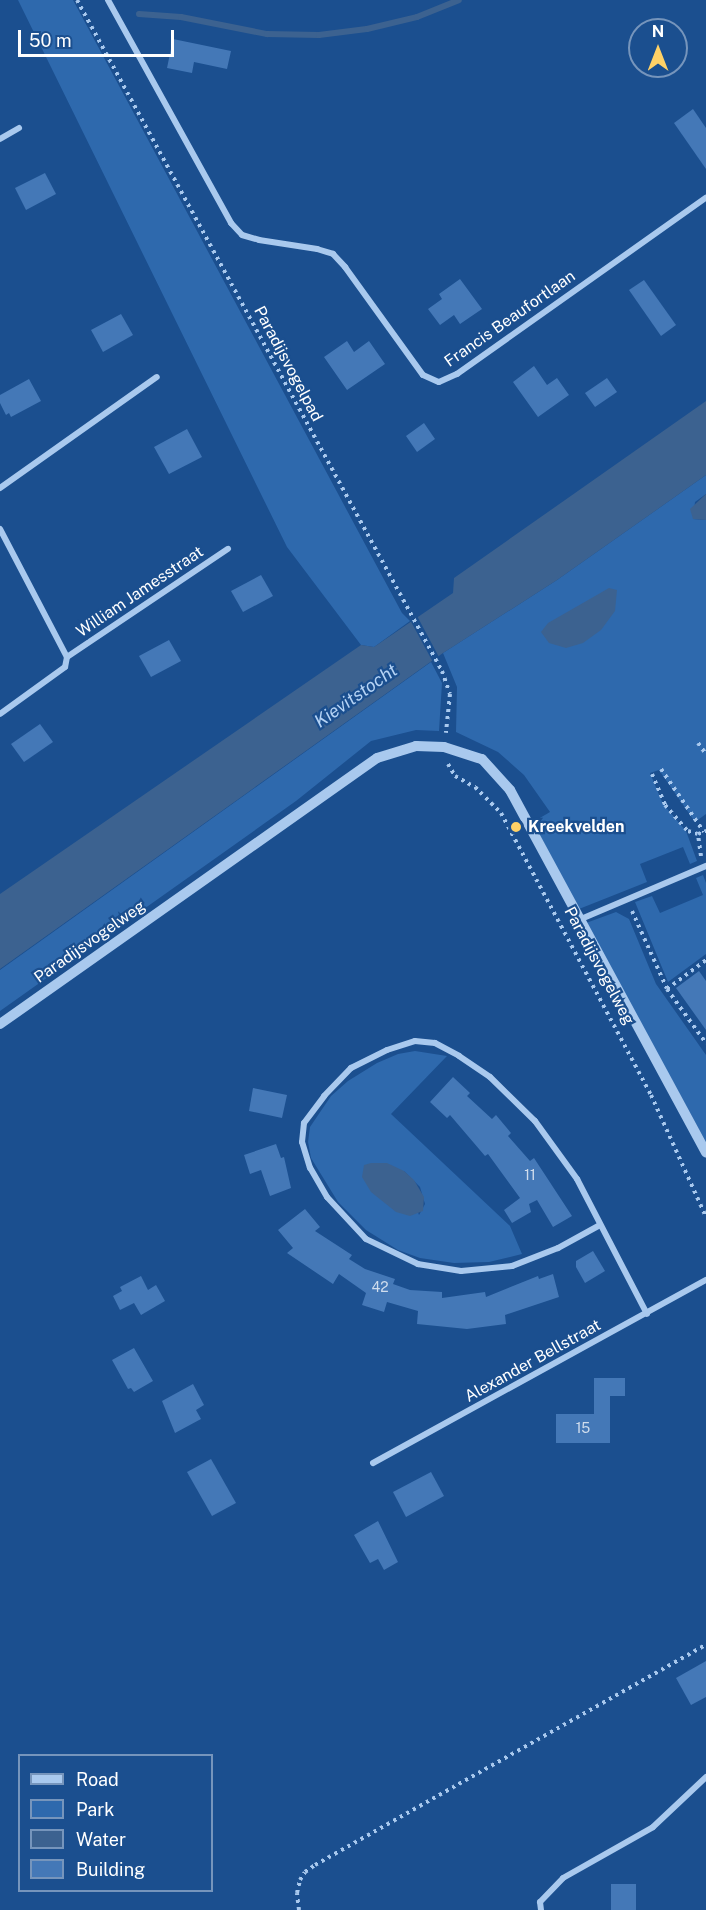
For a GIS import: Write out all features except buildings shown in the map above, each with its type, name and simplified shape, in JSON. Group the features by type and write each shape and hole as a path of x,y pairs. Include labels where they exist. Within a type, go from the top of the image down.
{"street":[{"name":"Francis Beaufortlaan","path":"108,0 231,223 242,235 333,254 345,267 423,375 439,382 457,374 706,198"},
{"path":"0,140 19,128"},
{"path":"0,488 157,377"},
{"name":"William Jamesstraat","path":"0,529 67,657 65,667 0,714"},
{"name":"William Jamesstraat","path":"67,657 228,549"},
{"name":"Paradijsvogelweg","path":"0,1024 377,758 416,746 444,747 482,759 510,790 706,1152"},
{"path":"581,919 705,867"},
{"path":"600,1225 558,1248 512,1266 461,1271 418,1264 366,1239 327,1197 310,1168 302,1142 304,1123 324,1096 351,1068 387,1050 415,1041 435,1043 490,1077 535,1121 578,1179 647,1314"},
{"name":"Alexander Bellstraat","path":"373,1463 706,1280"},
{"path":"541,1910 540,1902 563,1878 654,1827 706,1777"}],"path":[{"name":"Paradijsvogelpad","path":"77,0 442,671 450,694 444,747"},
{"path":"698,743 706,754"},
{"name":"Paradijsvogelweg","path":"444,747 445,759 455,776 475,787 501,813 651,1095 706,1217"},
{"path":"652,774 665,805 688,831 698,834 705,831 661,769"},
{"path":"698,834 705,867"},
{"path":"626,899 667,988 706,1043"},
{"path":"667,988 706,960"},
{"path":"299,1910 297,1893 300,1880 305,1872 315,1865 706,1645"}],"green space":[{"path":"18,0 73,0 402,613 410,621 374,647 361,645 287,547"},
{"path":"706,475 706,494 695,502 693,519 706,520 706,814 695,822 659,770 650,773 663,804 686,831 697,861 690,864 683,847 640,864 647,882 579,909 533,822 550,812 524,775 498,752 456,732 457,687 443,653 557,580"},
{"path":"431,662 442,683 439,731 416,730 371,741 296,801 0,1011 0,970"},
{"path":"703,875 706,883 706,954 668,982 635,902 652,896 660,913 703,895 696,878"},
{"path":"616,912 629,919 656,984 706,1055 706,1142 586,923"},
{"path":"415,1051 447,1056 391,1114 510,1226 522,1254 489,1262 454,1263 420,1258 398,1250 366,1230 338,1202 311,1158 308,1142 310,1127 331,1096 348,1081 377,1063 398,1054","holes":["404,1171 420,1187 425,1204 419,1215"]}],"water":[{"name":"Kievitstocht","path":"706,401 706,475 557,580 443,653 0,969 0,894 361,645 374,647 453,593 454,578"},
{"path":"706,494 706,520 693,519 690,509"},
{"path":"609,588 617,590 615,611 601,630 583,643 566,648 549,643 541,632 548,623"},
{"path":"387,1163 404,1171 414,1180 424,1197 423,1211 410,1216 396,1212 371,1192 362,1177 364,1165"}],"pier":[{"path":"416,614 440,659 434,664 409,618"}],"waterway":[{"path":"139,14 181,17 267,34 319,35 367,29 417,17 459,0"}],"place":[{"name":"Kreekvelden","path":"516,827"}]}
